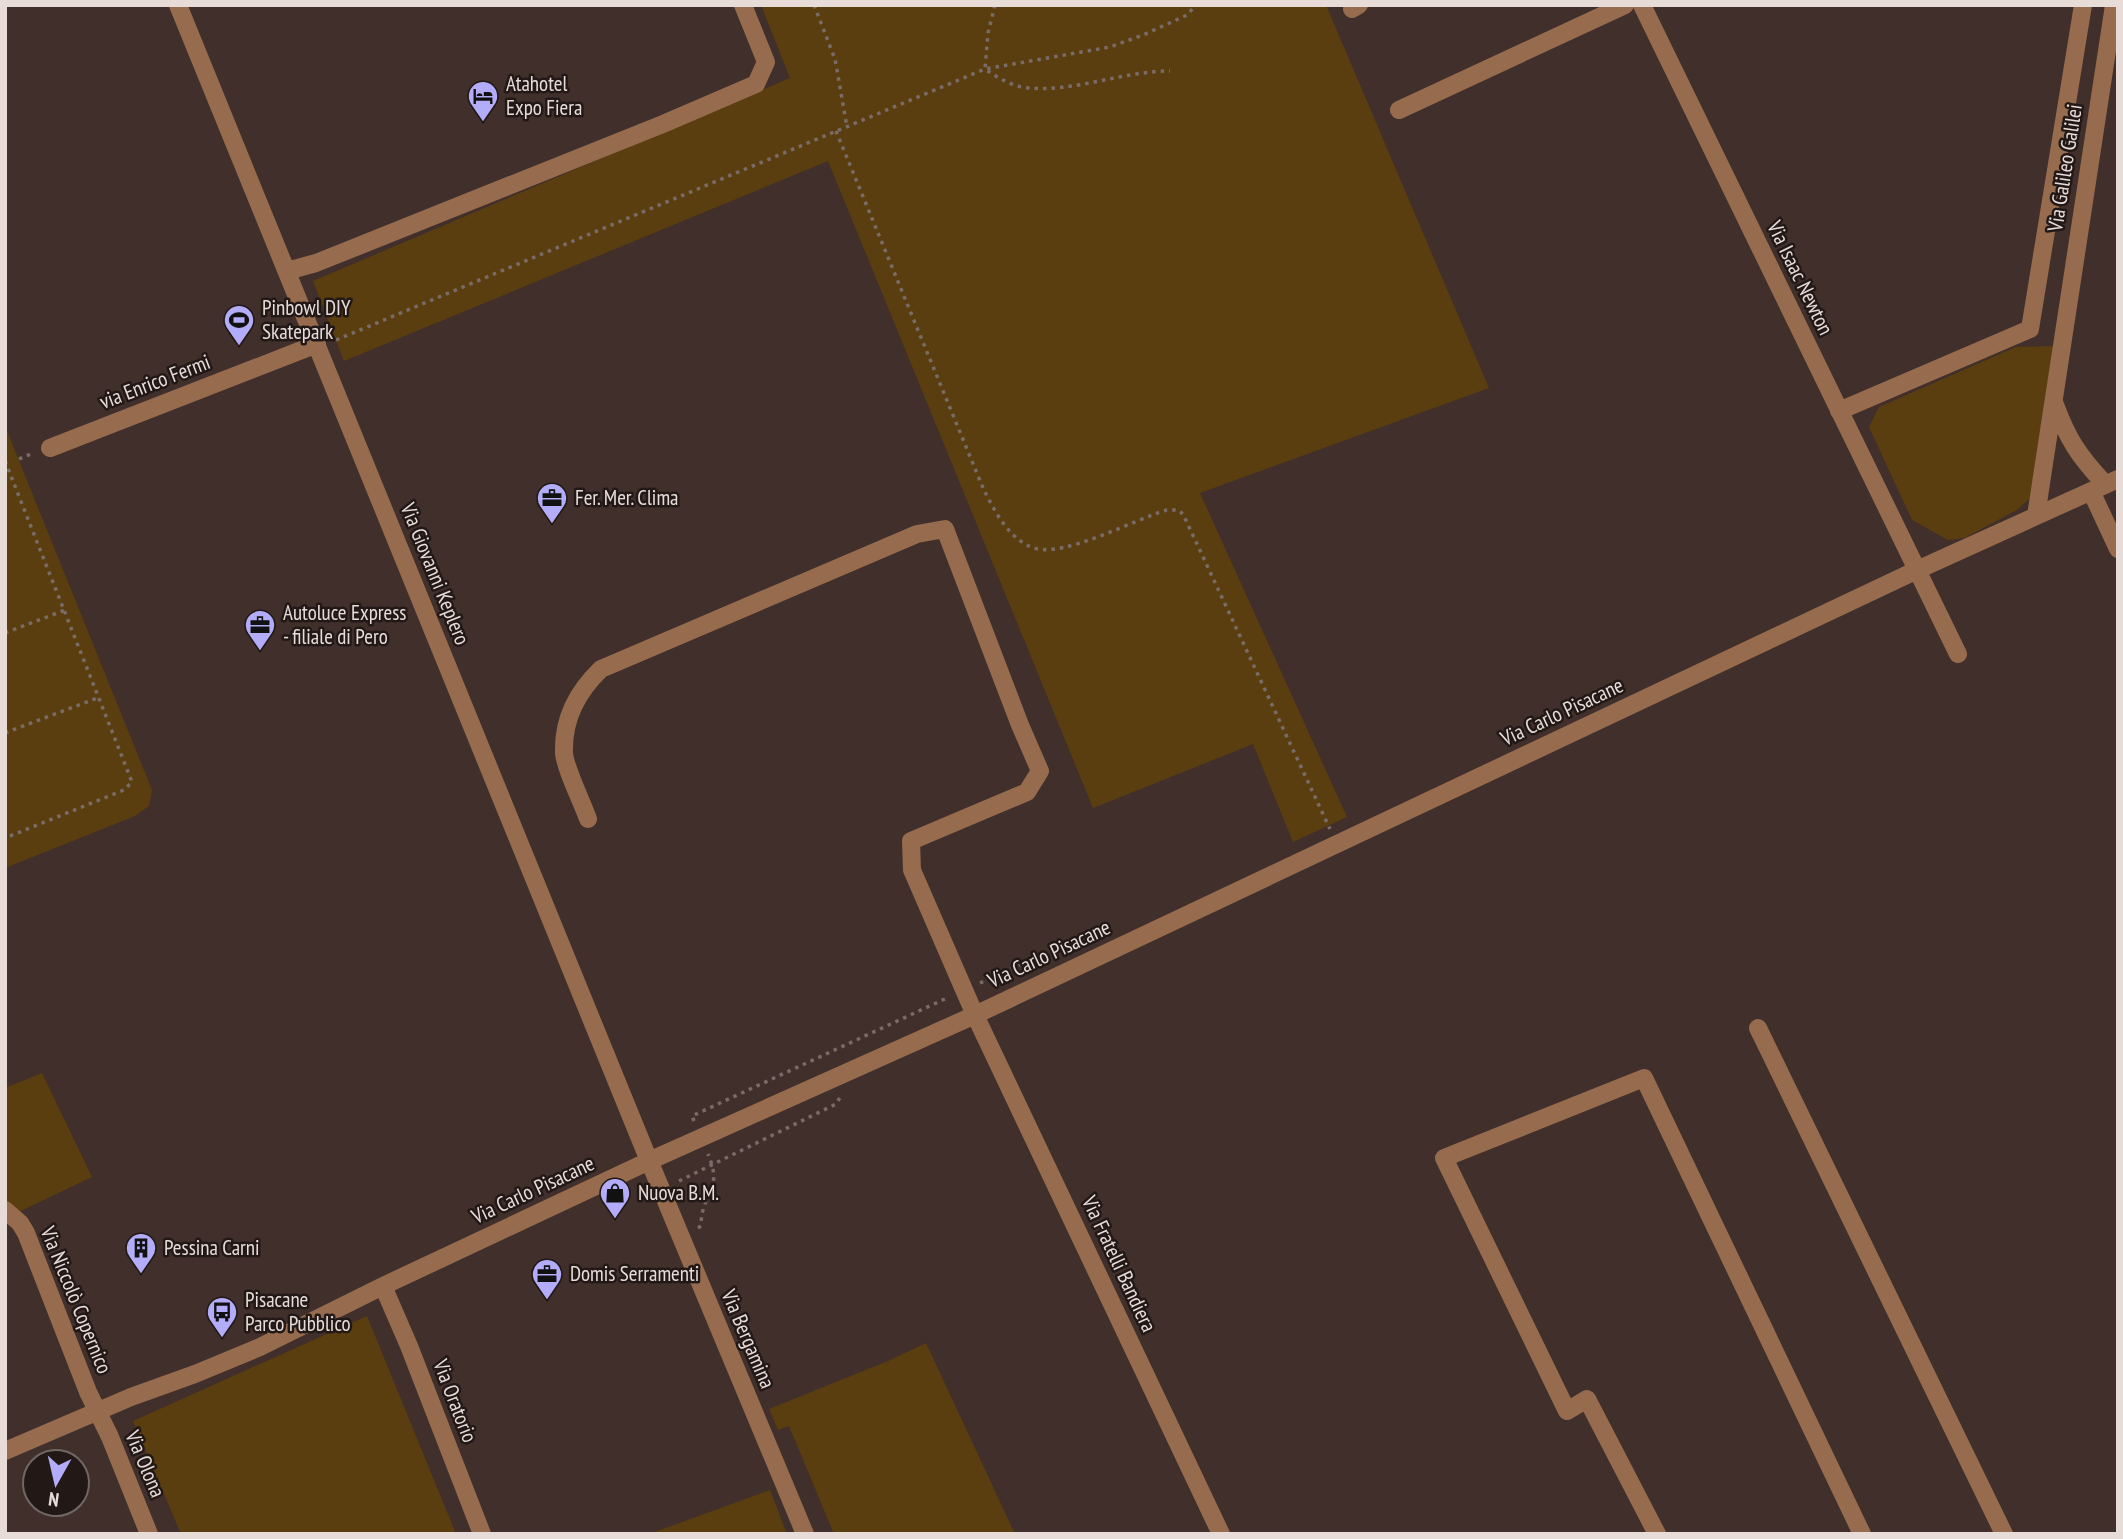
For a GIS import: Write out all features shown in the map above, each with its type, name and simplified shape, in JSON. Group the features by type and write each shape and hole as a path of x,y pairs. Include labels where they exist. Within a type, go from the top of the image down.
{"street":[{"name":"Via Giovanni Keplero","path":"178,5 649,1161"},
{"path":"287,271 316,263 756,84 766,62 743,5"},
{"path":"1399,110 1625,5"},
{"name":"Via Isaac Newton","path":"1642,5 1958,654"},
{"name":"Via Galileo Galilei","path":"2030,329 2083,5"},
{"name":"Via Galileo Galilei","path":"2036,516 2114,5"},
{"path":"1839,411 2030,329 2062,337"},
{"name":"via Enrico Fermi","path":"50,447 318,347"},
{"name":"Via Galileo Galilei","path":"2054,401 2066,434 2080,457 2105,484 2118,549"},
{"name":"Via Carlo Pisacane","path":"5,1451 249,1352 649,1161 975,1015 1916,570 2105,484"},
{"name":"Via Fratelli Bandiera","path":"588,819 564,754 570,711 584,686 601,669 917,534 946,529 1040,771 1027,792 911,841 912,870 975,1015 1221,1534"},
{"path":"1758,1028 2004,1534"},
{"path":"1657,1534 1587,1399 1567,1411 1444,1158 1644,1078 1862,1534"},
{"name":"Via Bergamina","path":"649,1161 805,1534"},
{"name":"Via Niccolò Copernico","path":"5,1210 20,1223 26,1233 97,1412"},
{"name":"Via Oratorio","path":"383,1286 482,1534"},
{"name":"Via Olona","path":"97,1412 149,1534"}],"path":[{"path":"814,5 835,59 847,127"},
{"path":"985,69 988,33 995,5"},
{"path":"318,347 985,69 1110,47 1187,15 1196,5"},
{"path":"985,69 1004,81 1029,89 1170,71"},
{"path":"836,131 993,508 1010,530 1026,544 1046,550 1069,547 1167,510 1183,513 1336,844"},
{"path":"5,461 132,776 130,787 5,838"},
{"path":"5,633 65,610"},
{"path":"5,733 100,697"},
{"path":"662,1191 685,1176 836,1104 849,1071"}],"shaded area":[{"path":"761,5 1326,5 1489,388 1200,493 1347,817 1293,842 1253,744 1093,808 828,161 344,361 313,281 790,78"},
{"path":"2054,346 2030,498 2017,510 1964,538 1948,540 1912,520 1869,427 1879,407 2016,347"},
{"path":"5,426 152,790 149,806 135,816 5,868"},
{"path":"42,1073 92,1177 12,1215 5,1210 5,1088"},
{"path":"367,1316 456,1534 181,1534 133,1421"},
{"path":"926,1343 1015,1534 834,1534 789,1426 778,1430 769,1409"},
{"path":"770,1490 786,1532 782,1534 649,1534"}],"place":[{"name":"Atahotel Expo Fiera","path":"483,123"},
{"name":"Pinbowl DIY Skatepark","path":"239,347"},
{"name":"Fer. Mer. Clima","path":"552,525"},
{"name":"Autoluce Express - filiale di Pero","path":"260,652"},
{"name":"Nuova B.M.","path":"615,1220"},
{"name":"Pessina Carni","path":"141,1275"},
{"name":"Domis Serramenti","path":"547,1301"},
{"name":"Pisacane Parco Pubblico","path":"222,1339"}]}
